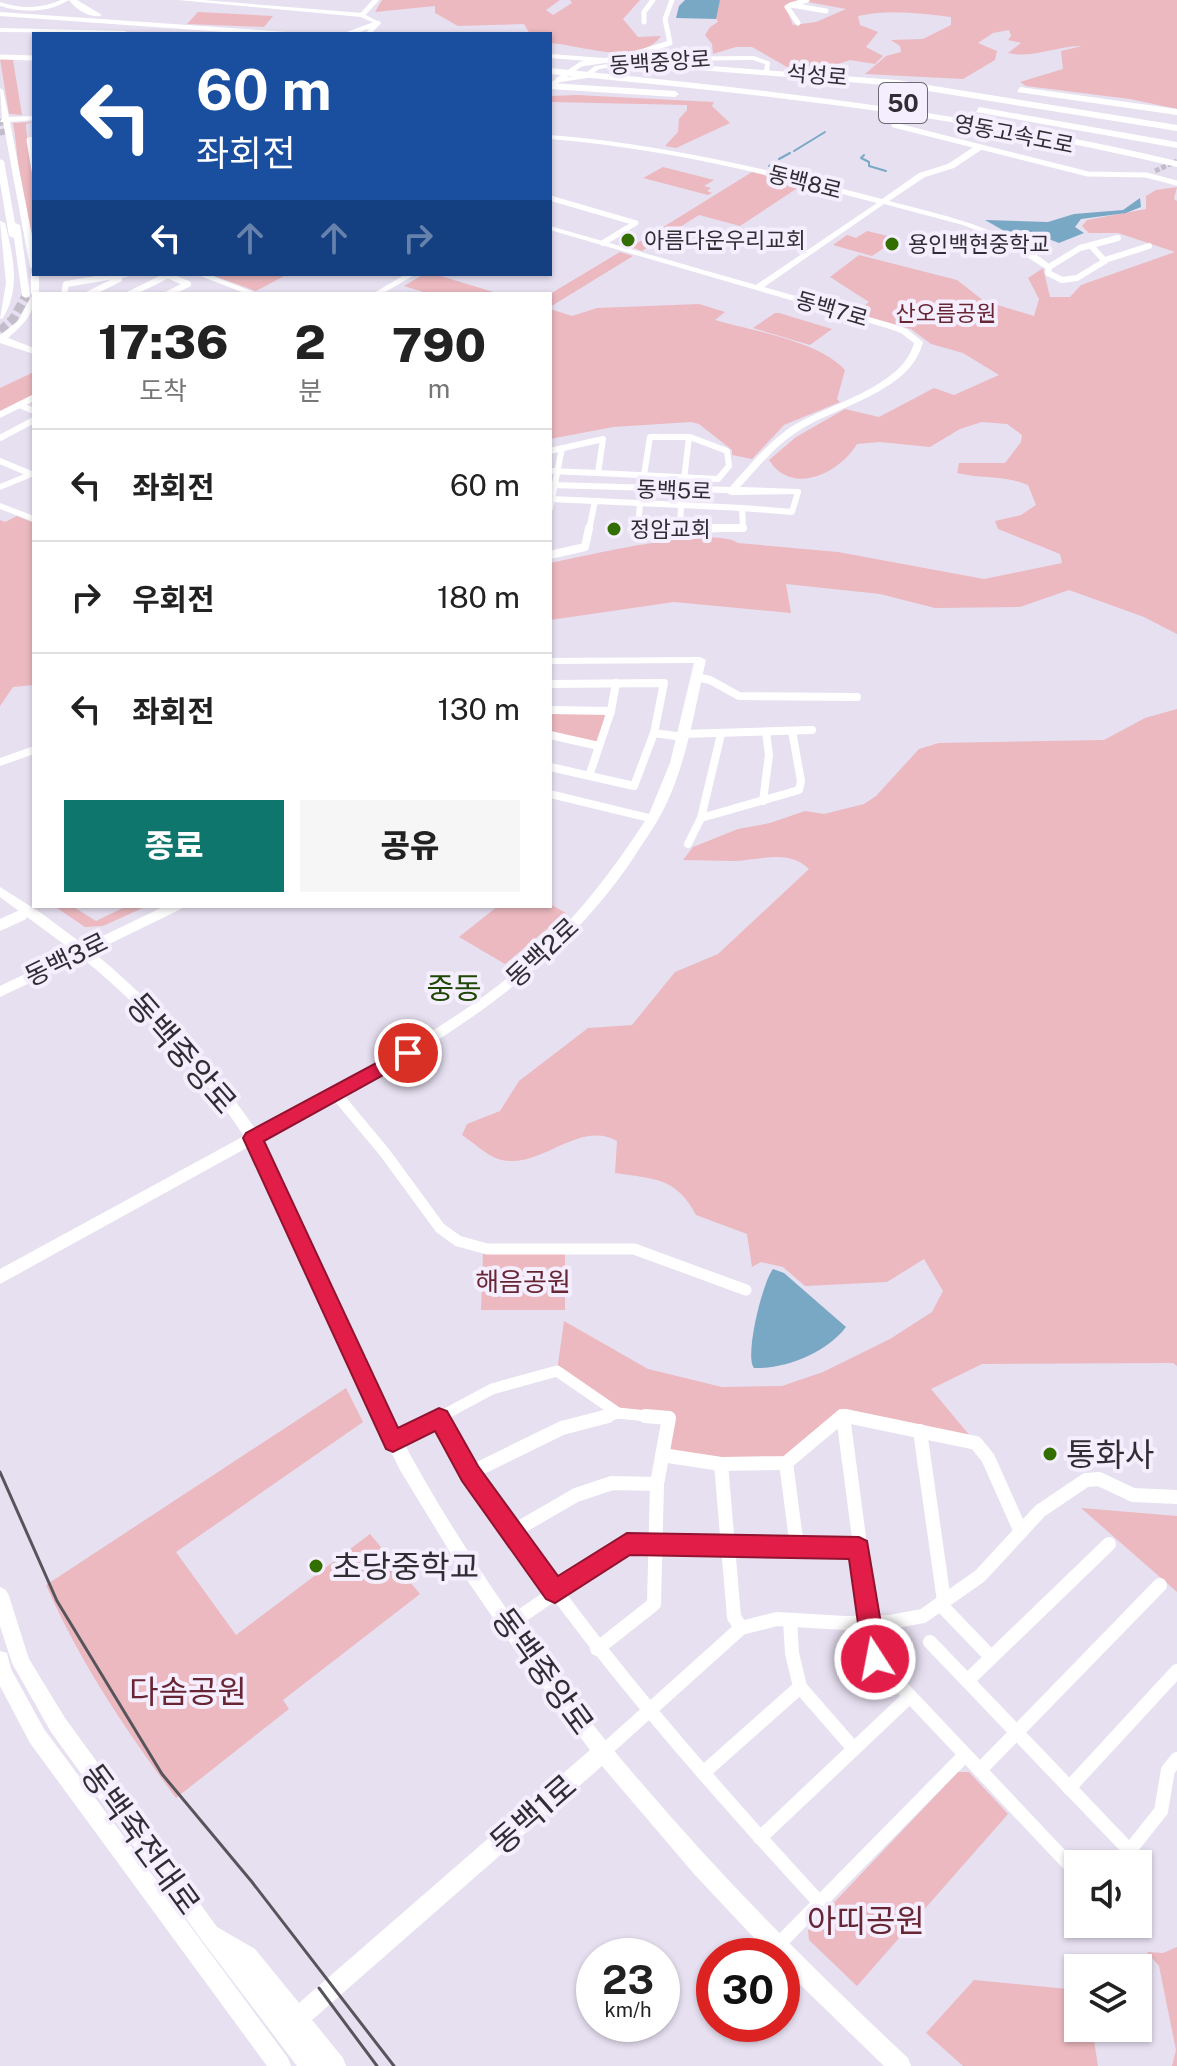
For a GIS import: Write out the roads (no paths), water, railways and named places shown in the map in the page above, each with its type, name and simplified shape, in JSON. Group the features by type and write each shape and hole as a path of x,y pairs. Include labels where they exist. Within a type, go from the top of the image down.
{"highway":[{"path":"73,0 77,6 91,13 152,23"},
{"path":"1,22 53,6"},
{"path":"1,22 42,17 131,29 196,32"},
{"path":"1,22 152,23 262,32"},
{"path":"1,22 237,32"},
{"path":"1,22 116,32 184,28"},
{"path":"1,22 160,32"},
{"name":"석성로","path":"552,55 817,74 973,92 1177,127"},
{"path":"714,65 763,64 749,58"},
{"path":"688,64 767,70"},
{"path":"553,67 966,83"},
{"name":"영동고속도로","path":"553,67 625,73 924,116 1040,138 1177,171"},
{"name":"영동고속도로","path":"553,67 613,77 917,101"},
{"name":"영동고속도로","path":"663,79 921,105 1177,153"},
{"name":"영동고속도로","path":"663,79 934,114 1033,131 1177,164"},
{"path":"553,84 724,95 899,85 994,87"},
{"path":"1012,88 1177,112"},
{"name":"영동고속도로","path":"971,108 1177,145"}],"street":[{"path":"0,4 21,9 53,6 66,0"},
{"path":"181,0 362,15 378,23"},
{"path":"362,15 376,0"},
{"path":"644,22 644,12 653,0"},
{"path":"553,84 585,63 621,58 670,43 665,19 672,0"},
{"path":"807,0 787,7 797,20 807,20"},
{"path":"795,3 826,11"},
{"path":"370,32 378,23"},
{"path":"353,32 378,23"},
{"path":"0,57 32,58"},
{"name":"동백중앙로","path":"553,84 585,77 597,67 653,59 749,58 766,62 767,70"},
{"path":"0,90 29,296 29,312 1,339 32,350"},
{"path":"3,115 32,118"},
{"path":"894,125 1088,174 1146,175 1177,183"},
{"path":"4,132 32,259"},
{"name":"동백8로","path":"552,137 627,143 701,155 983,229 1061,280 1077,279 1105,260 1149,246"},
{"path":"757,288 922,175 951,166 978,148"},
{"path":"0,161 5,200 29,296"},
{"path":"1146,175 1155,171"},
{"path":"552,199 636,223 603,243"},
{"path":"5,200 1,212 10,288 2,313 29,312"},
{"name":"동백7로","path":"552,229 904,331 919,342 919,350 887,382 802,424 779,440 731,492"},
{"path":"1053,290 1048,270 1080,248 1118,238"},
{"path":"1092,247 1105,260"},
{"path":"29,296 34,276"},
{"path":"64,292 66,284 116,276"},
{"path":"93,292 124,276"},
{"path":"134,292 162,276"},
{"path":"170,276 188,284 172,292"},
{"path":"205,276 249,292"},
{"path":"380,292 408,276"},
{"path":"0,415 32,398"},
{"path":"19,405 32,410"},
{"path":"0,438 32,421"},
{"path":"554,471 718,479 729,466 727,451 710,439 650,437 644,475"},
{"path":"680,531 689,437"},
{"path":"552,450 603,439 598,473"},
{"path":"553,486 554,471 562,448"},
{"path":"0,461 32,474"},
{"path":"0,487 32,474"},
{"name":"동백5로","path":"553,486 798,492"},
{"path":"552,499 792,512 798,492"},
{"path":"552,555 585,547 595,501"},
{"path":"640,503 637,537 743,528 742,508"},
{"path":"0,506 32,518"},
{"path":"552,661 700,660 696,677 715,680 725,690 739,696 857,697"},
{"name":"동백2로","path":"0,1277 423,1045 508,986 587,909 619,870 653,819 673,775 696,677"},
{"path":"589,776 611,711 616,683"},
{"path":"552,684 664,683 654,733 634,786 552,767"},
{"path":"552,710 611,711"},
{"path":"654,733 683,736 812,730"},
{"path":"701,818 796,791 800,786 792,731"},
{"path":"763,801 769,755 766,732"},
{"path":"688,844 701,818 721,734"},
{"path":"552,735 599,746"},
{"path":"0,762 32,751"},
{"path":"552,794 653,819"},
{"name":"동백중앙로","path":"0,891 81,951 178,1039 214,1083 253,1138 393,1442 437,1517 508,1625 602,1753 688,1854 769,1938"},
{"name":"동백3로","path":"0,992 172,908"},
{"path":"0,925 30,911"},
{"path":"335,1093 374,1137 440,1228 458,1241 487,1249 634,1249 746,1290"},
{"path":"393,1442 492,1389 557,1371 618,1413"},
{"path":"470,1473 562,1428 618,1413 669,1418 657,1484 654,1604 597,1649"},
{"path":"662,1455 721,1464 786,1463 843,1415"},
{"path":"843,1415 976,1443 988,1458 1021,1532"},
{"path":"843,1415 875,1659 1064,1859"},
{"path":"439,1418 470,1473 597,1649 648,1712 819,1902"},
{"path":"920,1431 942,1603 991,1657"},
{"path":"786,1463 797,1547"},
{"path":"721,1464 734,1617 741,1628"},
{"name":"동백1로","path":"298,2018 741,1628 777,1619 868,1623 923,1616 980,1576 1040,1511 1086,1480 1099,1479 1133,1495 1177,1497"},
{"path":"512,1532 576,1495 612,1483 657,1484"},
{"path":"508,1625 627,1544 859,1548"},
{"path":"968,1680 1109,1544"},
{"path":"980,1770 1160,1585"},
{"name":"동백죽전대로","path":"0,1596 21,1663 58,1725 208,1932 311,2066"},
{"path":"790,1620 792,1653 800,1687 854,1749"},
{"path":"930,1642 1129,1850"},
{"name":"동백죽전대로","path":"0,1660 2,1671 37,1736 274,2060"},
{"path":"1069,1788 1177,1671"},
{"path":"703,1773 800,1687"},
{"path":"760,1838 910,1696"},
{"path":"785,1938 965,1755"},
{"path":"1131,1850 1161,1811 1168,1770 1177,1759"},
{"path":"208,1932 248,1956 335,2066"},
{"name":"동백중앙로","path":"800,1968 900,2066"}],"water":[{"path":"685,0 720,0 716,19 676,18 679,6"},
{"path":"1140,198 1141,207 1126,213 1081,219 1075,227 1084,233 1059,243 1025,230 1006,232 985,220 1048,222 1074,214 1123,210"},
{"path":"773,1269 784,1273 846,1327 828,1345 804,1358 779,1366 754,1368 751,1349 756,1318"}],"waterway":[{"path":"794,151 825,132"},
{"path":"779,159 790,153"},
{"path":"864,155 861,158 869,162 869,166 886,171"},
{"path":"769,166 775,162"}],"tunnel":[{"path":"0,119 3,135"},
{"path":"1155,171 1177,161"},
{"path":"0,331 13,319 26,296"}],"tram line":[{"path":"0,1472 57,1601 162,1774 252,1882 394,2066"},
{"path":"319,1988 377,2066"}],"place":[{"name":"아름다운우리교회","path":"628,240"},
{"name":"용인백현중학교","path":"892,244"},
{"name":"정암교회","path":"614,529"},
{"name":"통화사","path":"1050,1454"},
{"name":"초당중학교","path":"316,1566"}],"district":[{"name":"중동","path":"454,988"}],"park label":[{"name":"산오름공원","path":"946,313"},
{"name":"해음공원","path":"523,1281"},
{"name":"다솜공원","path":"188,1691"},
{"name":"아띠공원","path":"866,1920"}]}
